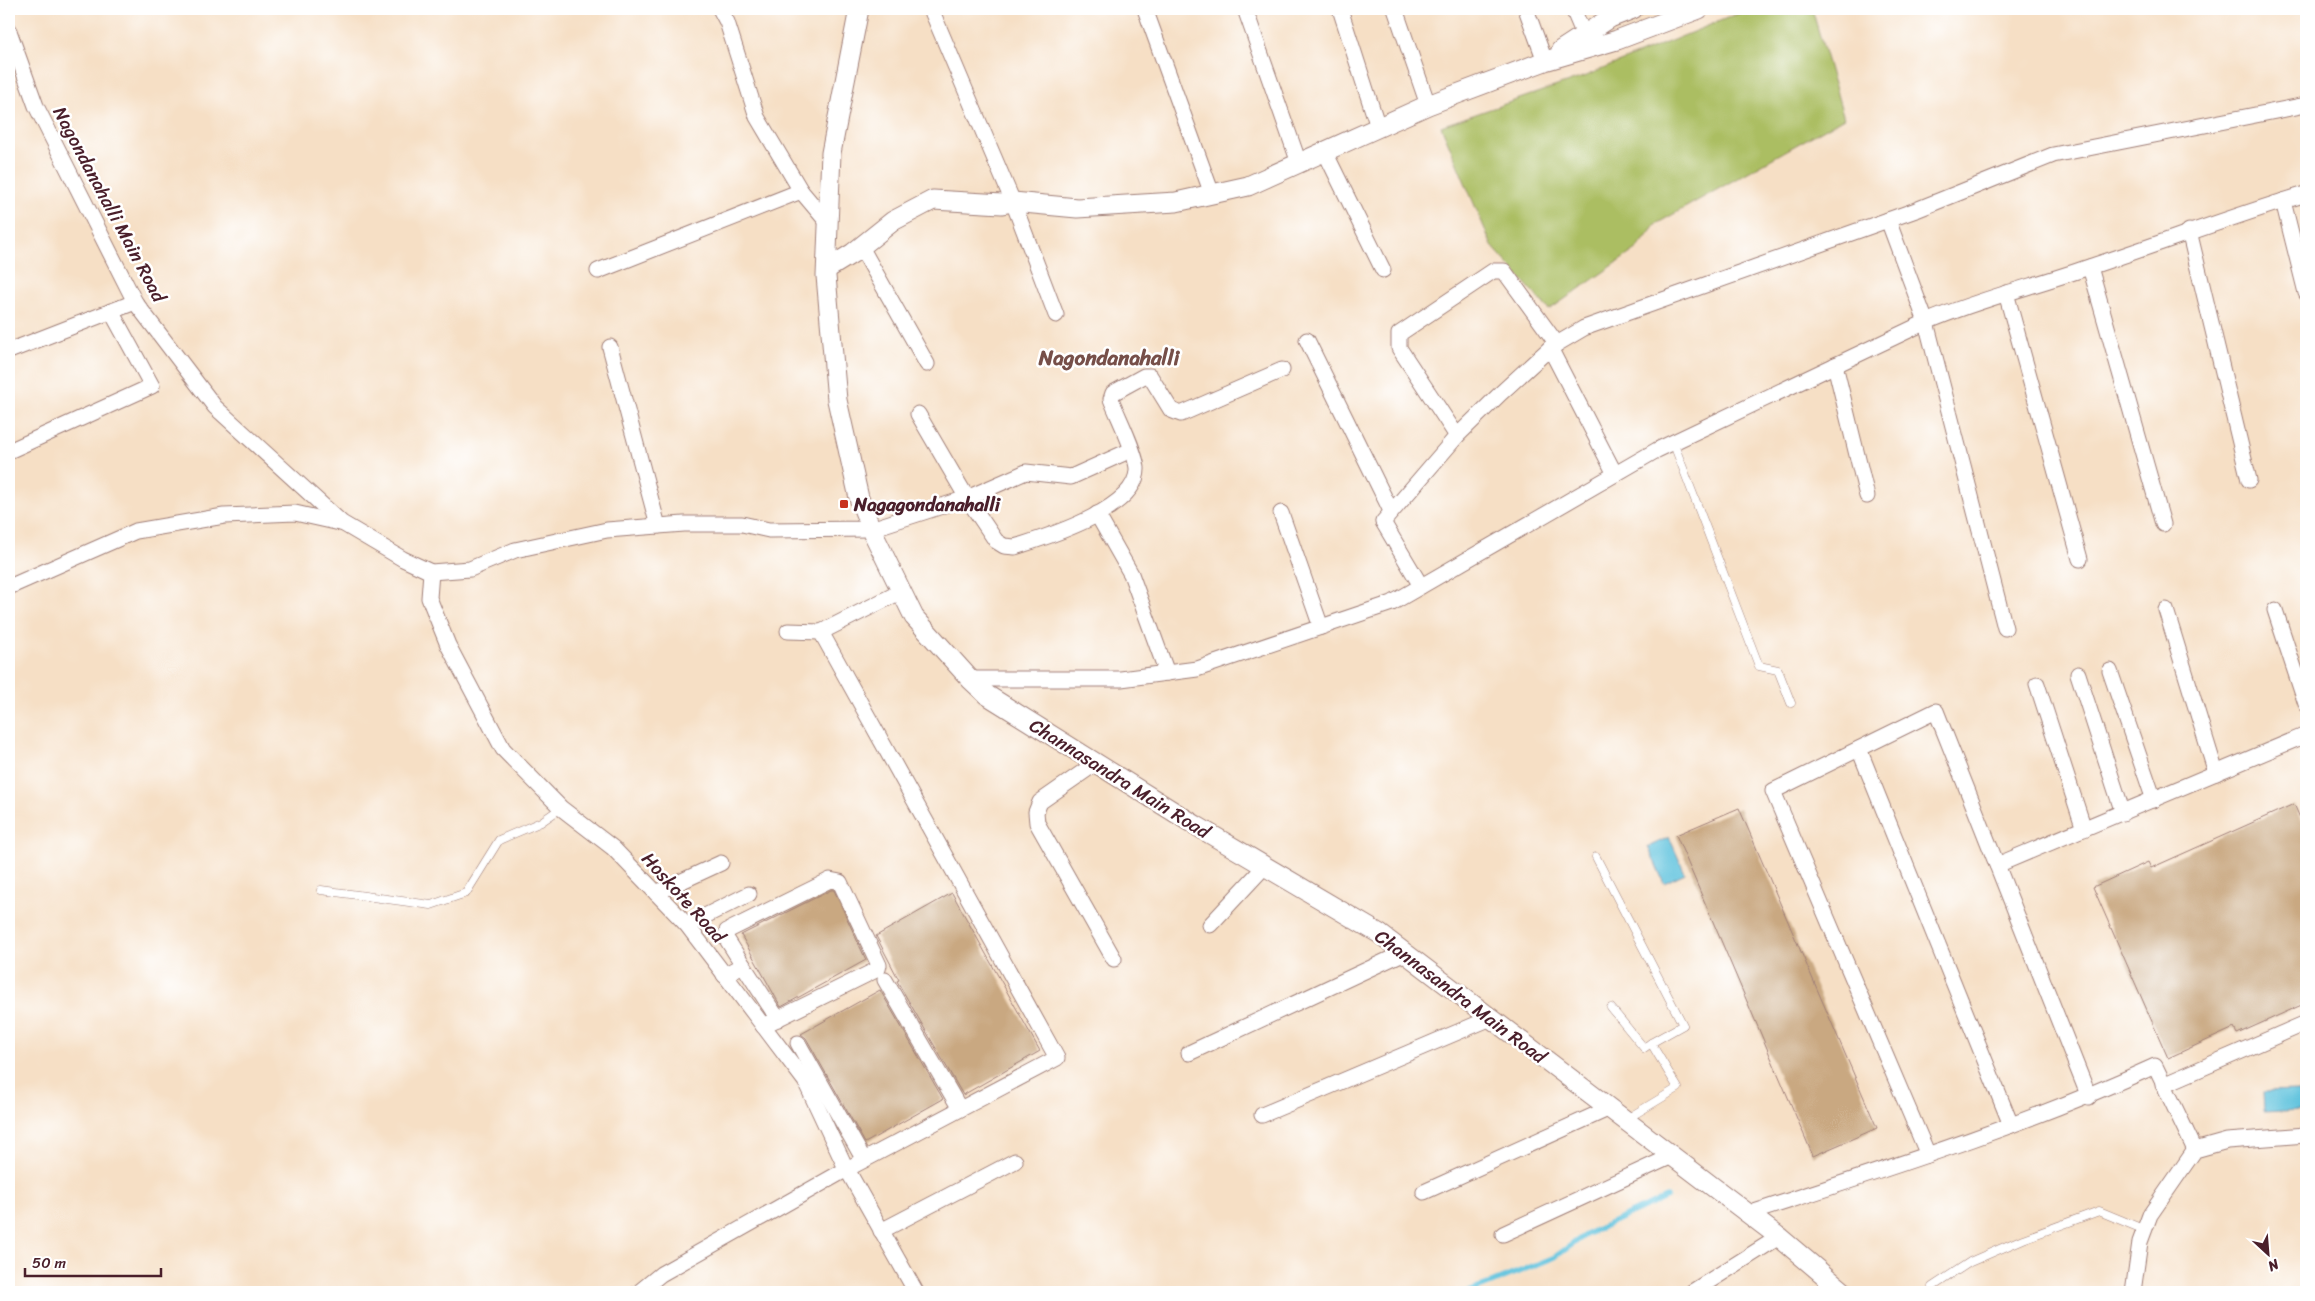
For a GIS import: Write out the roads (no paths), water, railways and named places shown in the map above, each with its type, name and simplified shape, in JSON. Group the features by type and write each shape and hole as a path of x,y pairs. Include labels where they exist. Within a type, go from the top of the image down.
{"street":[{"path":"720,9 727,22 757,117 801,191 828,223"},
{"name":"Channasandra Main Road","path":"859,9 831,153 827,270 836,400 859,498 871,529 914,616 970,679 987,695 1265,866 1380,934 1779,1237 1837,1290"},
{"path":"931,9 1013,202 1056,315"},
{"path":"1145,9 1212,194"},
{"path":"1245,9 1299,163"},
{"path":"1340,9 1378,127"},
{"path":"1395,9 1428,105"},
{"path":"1526,9 1545,61"},
{"path":"1573,9 1584,35"},
{"path":"1545,61 1610,18 1633,9"},
{"path":"827,270 893,221 933,200 1002,204 1013,202 1076,208 1176,202 1248,186 1428,105 1545,61 1617,40 1698,9"},
{"name":"Nagondanahalli Main Road","path":"9,31 36,106 135,302 215,407 342,523 404,559 431,572"},
{"path":"1421,586 1382,522 1457,436 1554,346 1584,328 1888,220 2053,155 2306,105"},
{"path":"1325,152 1383,270"},
{"path":"598,271 801,191"},
{"path":"970,679 1122,679 1197,668 1392,603 1673,442 1926,322 1960,307 2090,267 2190,231 2306,194"},
{"path":"2283,201 2306,293"},
{"path":"1888,220 1926,322 2005,628"},
{"path":"2190,231 2249,480"},
{"path":"860,247 927,364"},
{"path":"2090,267 2164,524"},
{"path":"1457,436 1399,348 1399,334 1493,271 1504,271 1554,346 1615,474"},
{"path":"2006,293 2080,559"},
{"path":"9,351 135,302"},
{"path":"9,452 152,386 112,311"},
{"path":"1307,340 1391,511"},
{"path":"610,347 658,526"},
{"path":"1835,365 1867,496"},
{"path":"918,414 966,498 996,541 1004,546 1015,547 1085,522 1127,493 1135,480 1137,467 1112,399 1113,393 1144,376 1150,376 1171,410 1181,414 1282,370"},
{"path":"431,572 470,569 515,550 607,530 658,526 742,524 769,530 871,529 966,498 1029,472 1062,477 1076,475 1131,450"},
{"path":"9,587 136,531 224,516 294,513 342,523"},
{"path":"1281,513 1320,627"},
{"path":"1097,514 1130,574 1167,673"},
{"name":"Hoskote Road","path":"431,572 429,598 448,645 503,749 561,808 612,848 687,925 805,1081 847,1169 916,1292"},
{"path":"788,632 821,632 902,591"},
{"path":"2166,610 2216,774"},
{"path":"2275,610 2306,704"},
{"path":"639,1292 661,1274 847,1169 1057,1058 821,632"},
{"path":"2110,672 2154,800"},
{"path":"2078,674 2123,813"},
{"path":"2036,684 2084,829"},
{"path":"1928,1155 1773,790 1936,711 2089,1097"},
{"path":"1997,865 2306,735"},
{"path":"1859,748 2011,1125"},
{"path":"1096,763 1040,802 1036,812 1037,823 1114,959"},
{"path":"656,893 721,864"},
{"path":"1210,925 1265,866"},
{"path":"763,1026 778,1019 878,970 879,964 840,882 830,880 727,931 726,938 778,1019"},
{"path":"687,925 749,894"},
{"path":"1189,1053 1405,952"},
{"path":"724,975 743,964"},
{"path":"885,980 960,1109"},
{"path":"1262,1115 1491,1018"},
{"path":"2163,1085 2306,1023"},
{"path":"798,1043 864,1160"},
{"path":"1748,1214 1928,1155 2089,1097 2155,1066 2195,1150"},
{"path":"1424,1192 1610,1108"},
{"path":"2133,1292 2140,1242 2150,1215 2195,1150 2227,1141 2306,1135"},
{"path":"1503,1234 1672,1156"},
{"path":"881,1231 1015,1161"},
{"path":"1692,1292 1779,1237"}],"lane":[{"path":"1673,442 1759,666 1778,670 1791,703"},
{"path":"321,890 431,905 440,902 466,893 499,840 541,822 561,808"},
{"path":"1596,857 1683,1025 1644,1048 1611,1008"},
{"path":"1625,1120 1678,1088 1651,1043"},
{"path":"1932,1288 1970,1262 2024,1239 2100,1211 2145,1230"}],"water":[{"path":"1669,837 1685,873 1664,883 1648,847"},
{"path":"2300,1091 2301,1110 2264,1112 2263,1092"}],"waterway":[{"path":"1469,1292 1555,1257 1585,1235 1667,1197"}],"place":[{"name":"Nagagondanahalli","path":"844,504"}],"district":[{"name":"Nagondanahalli","path":"1109,358"}]}
